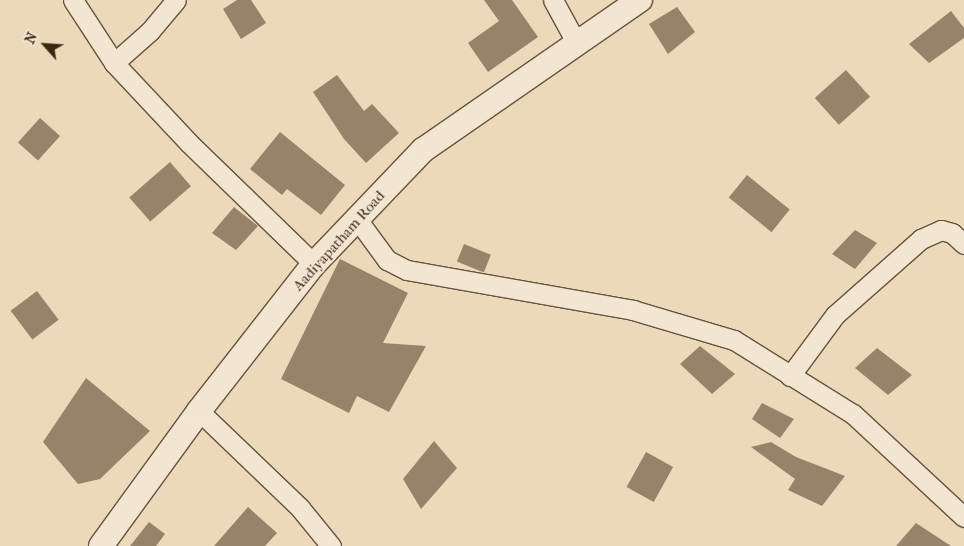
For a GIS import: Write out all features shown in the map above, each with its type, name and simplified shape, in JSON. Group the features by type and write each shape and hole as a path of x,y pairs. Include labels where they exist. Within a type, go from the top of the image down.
{"street":[{"path":"73,0 114,64 189,143 314,264"},
{"path":"114,64 150,31 176,0"},
{"path":"553,0 577,44"},
{"name":"Aadiyapatham Road","path":"101,546 199,411 314,264 423,150 640,0"},
{"path":"357,219 387,260 407,270 633,310 734,340 853,414 964,517"},
{"path":"790,376 835,315 921,239 940,230 952,234 964,244"},
{"path":"199,411 300,508 331,546"}],"building":[{"path":"237,0 251,0 266,23 241,39 223,9"},
{"path":"484,0 512,0 538,37 488,72 468,43 499,21"},
{"path":"677,7 695,32 668,54 649,24"},
{"path":"951,11 964,28 964,38 929,63 909,44"},
{"path":"846,70 870,97 839,125 815,98"},
{"path":"337,75 364,111 372,104 399,133 366,163 344,139 313,92"},
{"path":"40,118 60,136 38,161 18,143"},
{"path":"280,132 345,185 321,215 287,189 282,195 250,169"},
{"path":"170,162 191,186 150,222 129,197"},
{"path":"747,175 790,210 771,232 729,198"},
{"path":"234,207 258,226 236,250 212,233"},
{"path":"855,230 877,243 855,269 832,254"},
{"path":"464,244 491,255 484,272 457,262"},
{"path":"340,259 408,293 383,343 426,346 389,412 357,396 349,413 281,379"},
{"path":"37,291 59,320 32,340 11,311"},
{"path":"700,346 735,374 712,394 680,364"},
{"path":"877,348 912,375 888,395 855,368"},
{"path":"86,378 150,431 100,479 78,484 43,442"},
{"path":"762,403 794,419 780,438 752,419"},
{"path":"434,441 457,468 421,509 403,479"},
{"path":"771,442 796,457 845,476 822,506 788,490 795,479 751,447"},
{"path":"646,452 673,467 654,502 627,487"},
{"path":"248,507 277,533 265,546 214,546"},
{"path":"149,522 165,534 156,546 130,546"},
{"path":"916,523 951,546 896,546"}]}
